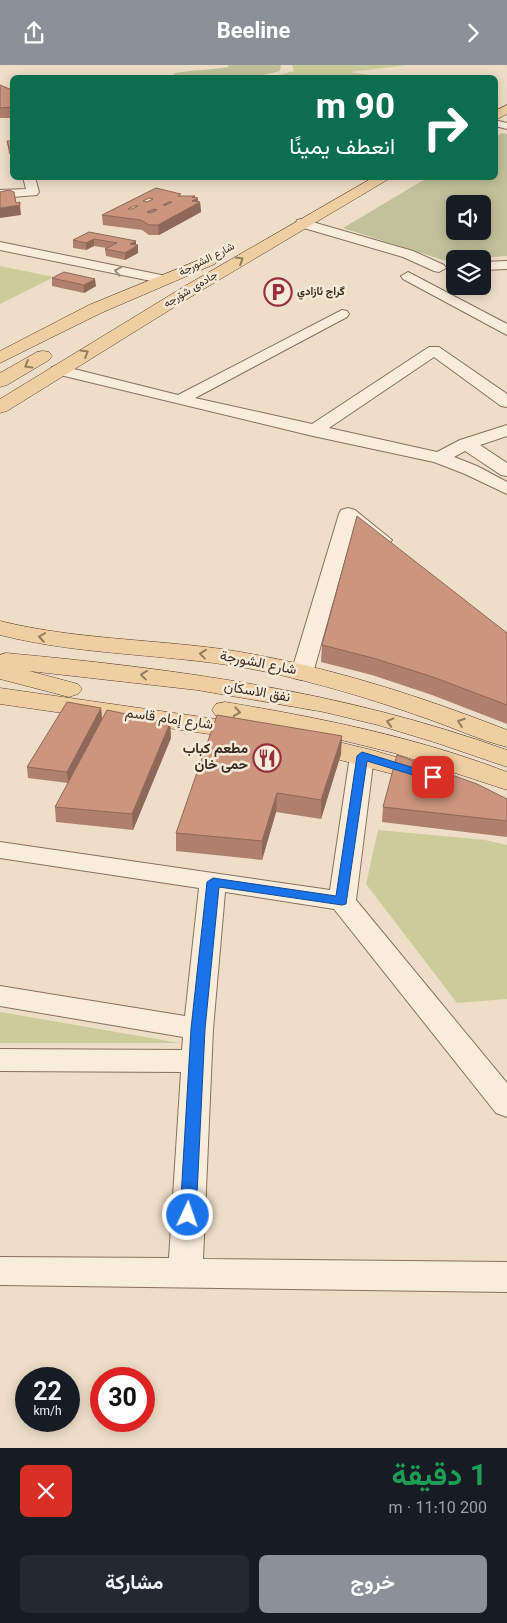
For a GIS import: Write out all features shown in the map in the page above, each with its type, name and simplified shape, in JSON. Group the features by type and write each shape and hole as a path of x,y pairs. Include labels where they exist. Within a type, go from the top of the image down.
{"main road":[{"path":"260,231 351,180"},
{"name":"جادەی شۆرجە","path":"0,407 302,223 379,180"},
{"name":"شارع الشورجة","path":"0,358 95,309 191,271 217,256"},
{"path":"0,381 191,271"},
{"name":"شارع الشورجة","path":"0,628 66,641 222,657 302,673 385,696 507,739"},
{"name":"نفق الاسكان","path":"0,660 169,678 281,697 418,730 507,759"},
{"path":"0,671 67,689 203,707 325,728 399,745 474,768 504,793"},
{"name":"شارع إمام قاسم","path":"0,696 287,738 362,756 433,777 504,793"}],"street":[{"path":"0,194 33,192 30,180"},
{"path":"302,223 408,254 439,268"},
{"path":"0,246 166,280"},
{"path":"491,266 507,265"},
{"path":"446,268 408,276 507,330"},
{"path":"111,285 138,291"},
{"path":"477,313 499,309"},
{"path":"180,401 342,314"},
{"path":"313,431 434,350 507,402"},
{"path":"58,370 180,401 439,458 471,470 507,489"},
{"path":"439,458 466,444 507,430"},
{"path":"466,444 507,471"},
{"path":"302,673 348,514 394,550"},
{"path":"342,901 362,756"},
{"path":"0,851 342,901 507,1105"},
{"path":"185,1273 198,1029 213,882"},
{"path":"0,995 198,1029"},
{"path":"0,1060 196,1061"},
{"path":"0,1271 507,1277"}],"green space":[{"path":"228,65 281,65 280,71 263,75 173,75 175,73 229,67"},
{"path":"292,65 408,65 350,72 369,75 279,75 294,71"},
{"path":"502,133 507,134 507,256 491,257 491,250 446,250 446,260 343,228 424,180 498,180 498,135"},
{"path":"0,266 54,277 0,304"},
{"path":"378,830 485,840 507,845 507,999 457,1003 366,884"},
{"path":"0,1012 180,1043 0,1043"}],"building":[{"path":"0,85 10,89 10,107 0,108"},
{"path":"156,188 181,194 178,196 195,196 192,197 198,198 192,201 200,202 158,225 149,225 141,220 102,215","holes":["149,198 153,199 147,202 143,201","154,209 157,210 151,213 147,212"]},
{"path":"9,190 14,192 16,203 20,202 20,205 0,208 0,192"},
{"path":"89,232 136,241 130,244 138,245 125,253 105,249 117,243 94,239 86,243 73,240"},
{"path":"64,272 95,279 84,285 52,278"},
{"path":"357,516 507,633 507,705 433,677 373,658 322,645"},
{"path":"67,702 101,708 67,772 27,767"},
{"path":"107,710 170,723 132,814 55,807"},
{"path":"217,715 342,736 321,800 277,793 262,841 176,833"},
{"path":"397,755 477,784 507,799 507,821 383,807"}],"place":[{"name":"گراج ئازادي","path":"278,292"},
{"name":"مطعم كباب حمى خان","path":"267,758"}],"route":[{"path":"188,1215 198,1029 213,882 342,901 362,756 433,777"}]}
